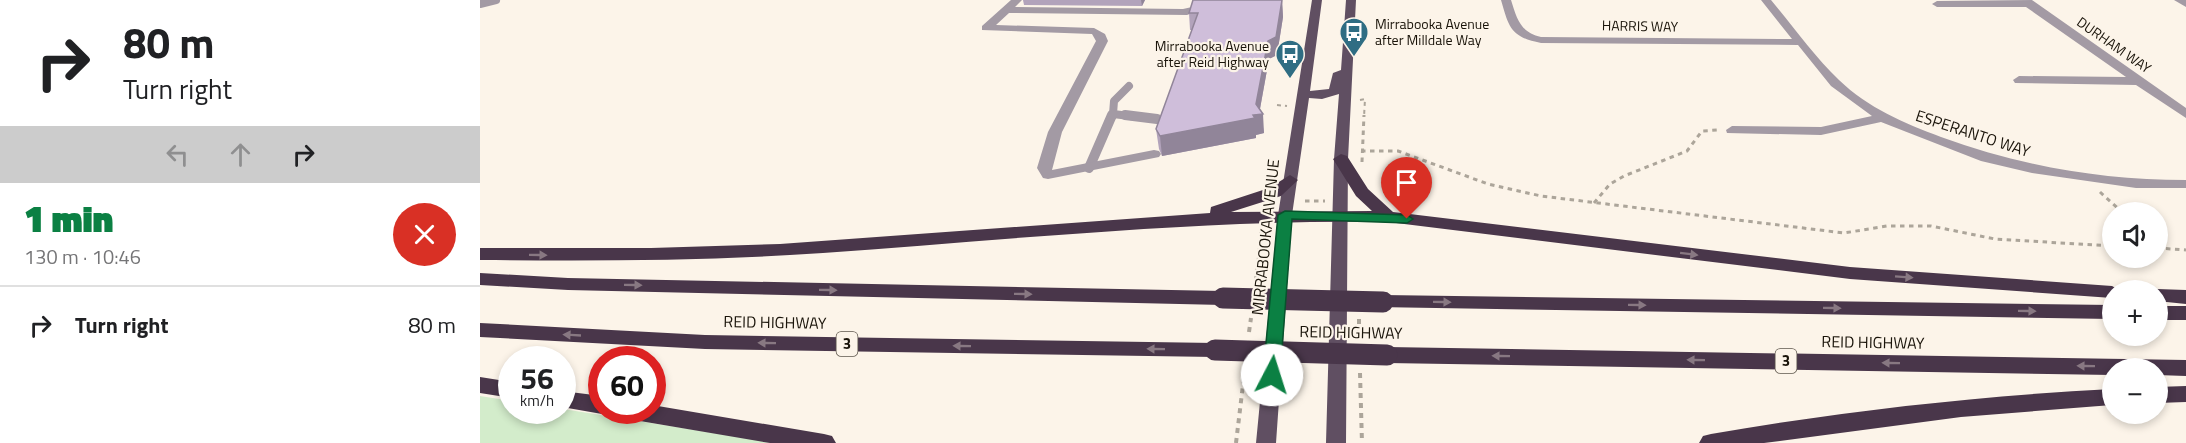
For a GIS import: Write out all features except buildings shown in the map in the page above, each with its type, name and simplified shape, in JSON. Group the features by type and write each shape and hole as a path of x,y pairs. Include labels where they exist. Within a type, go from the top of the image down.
{"highway":[{"path":"1341,159 1362,192 1388,217"},
{"path":"1195,218 1275,192 1290,180"},
{"path":"480,254 620,256 715,253 1195,218 1339,215 1388,217 1850,273 2102,291"},
{"name":"REID HIGHWAY","path":"480,279 568,284 1383,302 2102,312"},
{"path":"2168,296 2186,297"},
{"path":"2168,313 2186,313"},
{"name":"REID HIGHWAY","path":"480,330 705,342 2186,368"},
{"path":"480,385 498,388"},
{"path":"2168,395 2186,394"},
{"path":"1711,443 1880,415 2004,402 2102,397"},
{"path":"666,416 824,443"}],"main road":[{"path":"1336,443 1339,215 1351,0"},
{"name":"MIRRABOOKA AVENUE","path":"1266,443 1285,215 1315,2"},
{"path":"1302,94 1322,95 1335,91 1348,50"}],"street":[{"path":"1017,0 986,28 1094,31 1100,34 1102,41 1055,132 1044,168 1048,175 1154,154"},
{"path":"1006,10 1184,12 1194,11 1200,7 1203,0"},
{"name":"HARRIS WAY","path":"1506,0 1516,30 1523,37 1541,40 1798,42"},
{"name":"ESPERANTO WAY","path":"1766,0 1798,42 1835,83 1882,118 1943,144 1986,158 2085,179 2136,184 2186,184"},
{"path":"2179,0 2186,4"},
{"path":"1937,4 2027,2"},
{"name":"DURHAM WAY","path":"2027,2 2186,114"},
{"path":"2019,80 2139,81"},
{"path":"1732,130 1821,131 1882,118"}],"lane":[{"path":"480,4 496,0"},
{"path":"1089,168 1113,114 1114,101 1129,86"},
{"path":"1113,114 1157,119"}],"path":[{"path":"1363,166 1361,151 1365,99"},
{"path":"1594,203 1613,182 1652,164 1671,161 1695,145 1702,130 1732,130"},
{"path":"1361,151 1398,151 1488,184 1541,196 1594,203 1844,233 1887,226 1931,226 1995,239 2102,245"},
{"path":"2085,179 2111,202"},
{"path":"2168,249 2186,250"}],"green space":[{"path":"480,396 498,399 498,424 576,424 576,411 588,413 588,424 657,424 776,443 480,443"}],"place":[{"name":"Mirrabooka Avenue after Milldale Way","path":"1354,58"},
{"name":"Mirrabooka Avenue after Reid Highway","path":"1290,80"}],"route":[{"path":"1272,375 1285,215 1407,219"}]}
